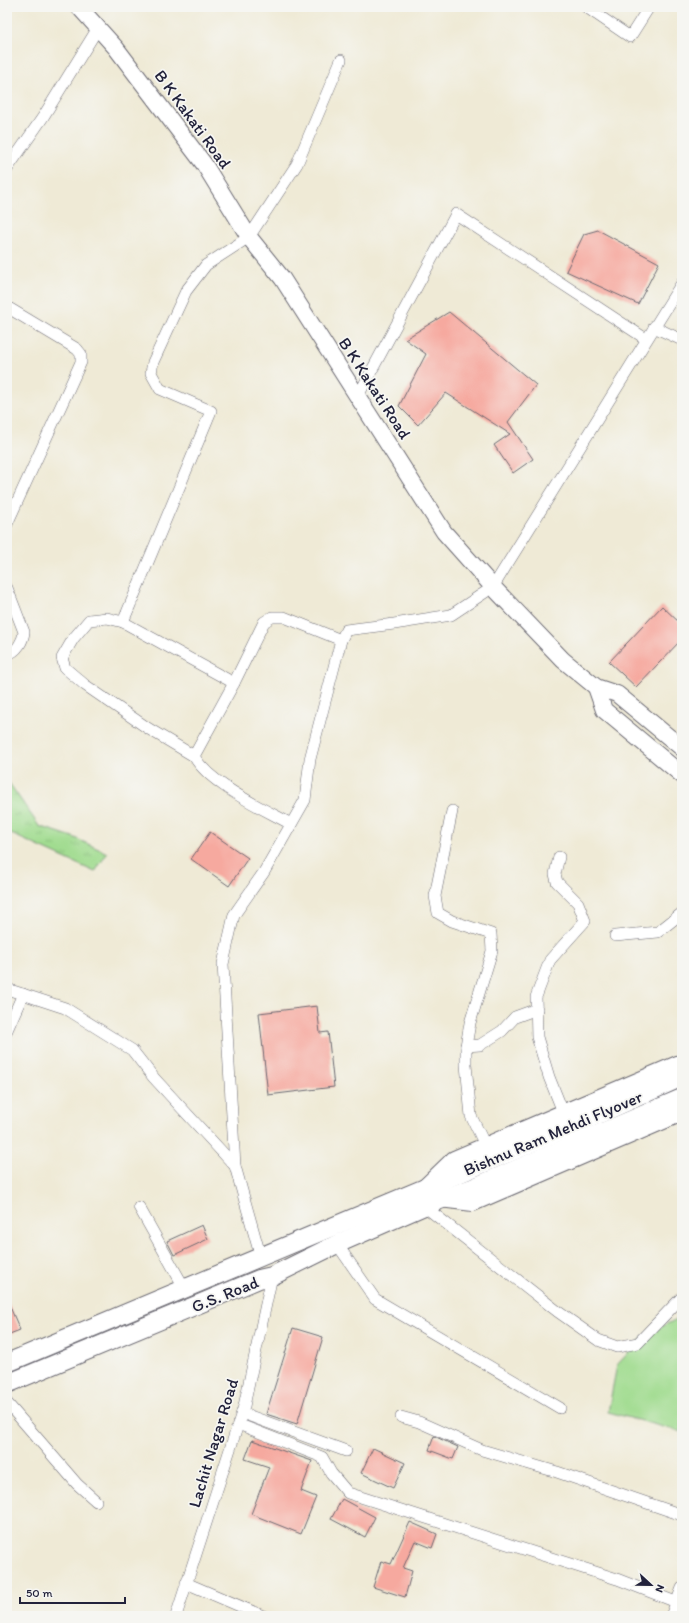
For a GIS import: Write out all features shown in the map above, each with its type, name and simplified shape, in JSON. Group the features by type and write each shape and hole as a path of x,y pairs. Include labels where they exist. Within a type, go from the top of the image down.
{"main road":[{"name":"B K Kakati Road","path":"79,7 116,48 204,164 249,237 282,278 444,532 493,587 564,660 596,687 617,694 682,748"},
{"path":"596,687 604,710 682,775"},
{"path":"682,1062 454,1159 429,1198 473,1203 682,1113"},
{"name":"Bishnu Ram Mehdi Flyover","path":"429,1198 465,1171 566,1129 682,1077"},
{"name":"Bishnu Ram Mehdi Flyover","path":"429,1198 472,1188 682,1098"},
{"name":"G.S. Road","path":"7,1384 259,1279 272,1276 429,1198"},
{"name":"G.S. Road","path":"7,1363 260,1258 429,1198"}],"street":[{"path":"586,7 630,37 649,7"},
{"path":"7,169 43,117 98,28"},
{"path":"123,622 211,411 160,389 151,373 154,362 186,291 206,265 249,237 297,164 341,60"},
{"path":"358,396 456,214 646,339"},
{"path":"260,1258 235,1166 223,964 234,915 264,872 305,800 310,759 346,630 451,616 493,587 682,283"},
{"path":"7,307 76,349 81,354 81,362 7,524"},
{"path":"654,328 682,340"},
{"path":"7,588 24,632 23,638 19,645 11,653 7,654"},
{"path":"194,756 234,683 264,622 272,617 284,617 342,640"},
{"path":"234,683 123,622 107,618 89,620 73,640 62,658 65,668 85,685 149,729 194,756 199,765 214,780 290,824"},
{"path":"452,811 435,896 438,913 452,921 491,934 492,951 470,1023 466,1046 466,1065 471,1116 485,1145"},
{"path":"559,857 554,874 557,882 578,903 585,921 550,960 536,997 537,1037 549,1077 563,1112"},
{"path":"616,936 658,932 682,913"},
{"path":"7,989 65,1008 132,1050 154,1078 235,1166"},
{"path":"7,1030 23,994"},
{"path":"466,1046 480,1045 502,1031 516,1017 537,1009"},
{"path":"429,1198 557,1311 598,1340 617,1348 638,1344 682,1297"},
{"path":"139,1206 185,1289"},
{"path":"337,1244 375,1300 560,1408"},
{"name":"Lachit Nagar Road","path":"176,1616 242,1413 272,1276"},
{"path":"7,1403 77,1484 96,1501"},
{"path":"242,1413 346,1451"},
{"path":"400,1417 419,1422 482,1450 557,1472 682,1515"},
{"path":"238,1424 322,1457 331,1473 348,1493 617,1579 676,1602"},
{"path":"186,1583 263,1616"},
{"path":"671,1616 682,1588"}],"green space":[{"path":"7,780 39,826 73,837 107,853 95,872 7,832"},
{"path":"682,1314 682,1432 608,1412 617,1365 646,1334 675,1320"}],"building":[{"path":"598,230 659,263 638,304 566,271 584,234"},
{"path":"449,312 536,385 508,422 533,459 513,473 494,445 510,434 446,393 418,425 399,406 426,354 405,339"},
{"path":"662,606 682,625 682,639 636,687 609,662"},
{"path":"210,832 248,858 229,886 191,859"},
{"path":"317,1006 320,1033 328,1032 334,1087 268,1095 259,1013"},
{"path":"202,1225 208,1239 174,1255 167,1241"},
{"path":"7,1300 20,1330 7,1335"},
{"path":"293,1328 323,1337 297,1424 266,1414"},
{"path":"434,1436 458,1447 453,1459 429,1450"},
{"path":"252,1440 312,1461 301,1491 316,1497 301,1534 251,1514 269,1467 245,1459"},
{"path":"373,1448 405,1463 393,1488 361,1473"},
{"path":"342,1499 375,1517 365,1537 331,1519"},
{"path":"410,1522 437,1534 432,1548 415,1541 403,1568 412,1571 405,1597 373,1587 381,1561 391,1564"}]}
